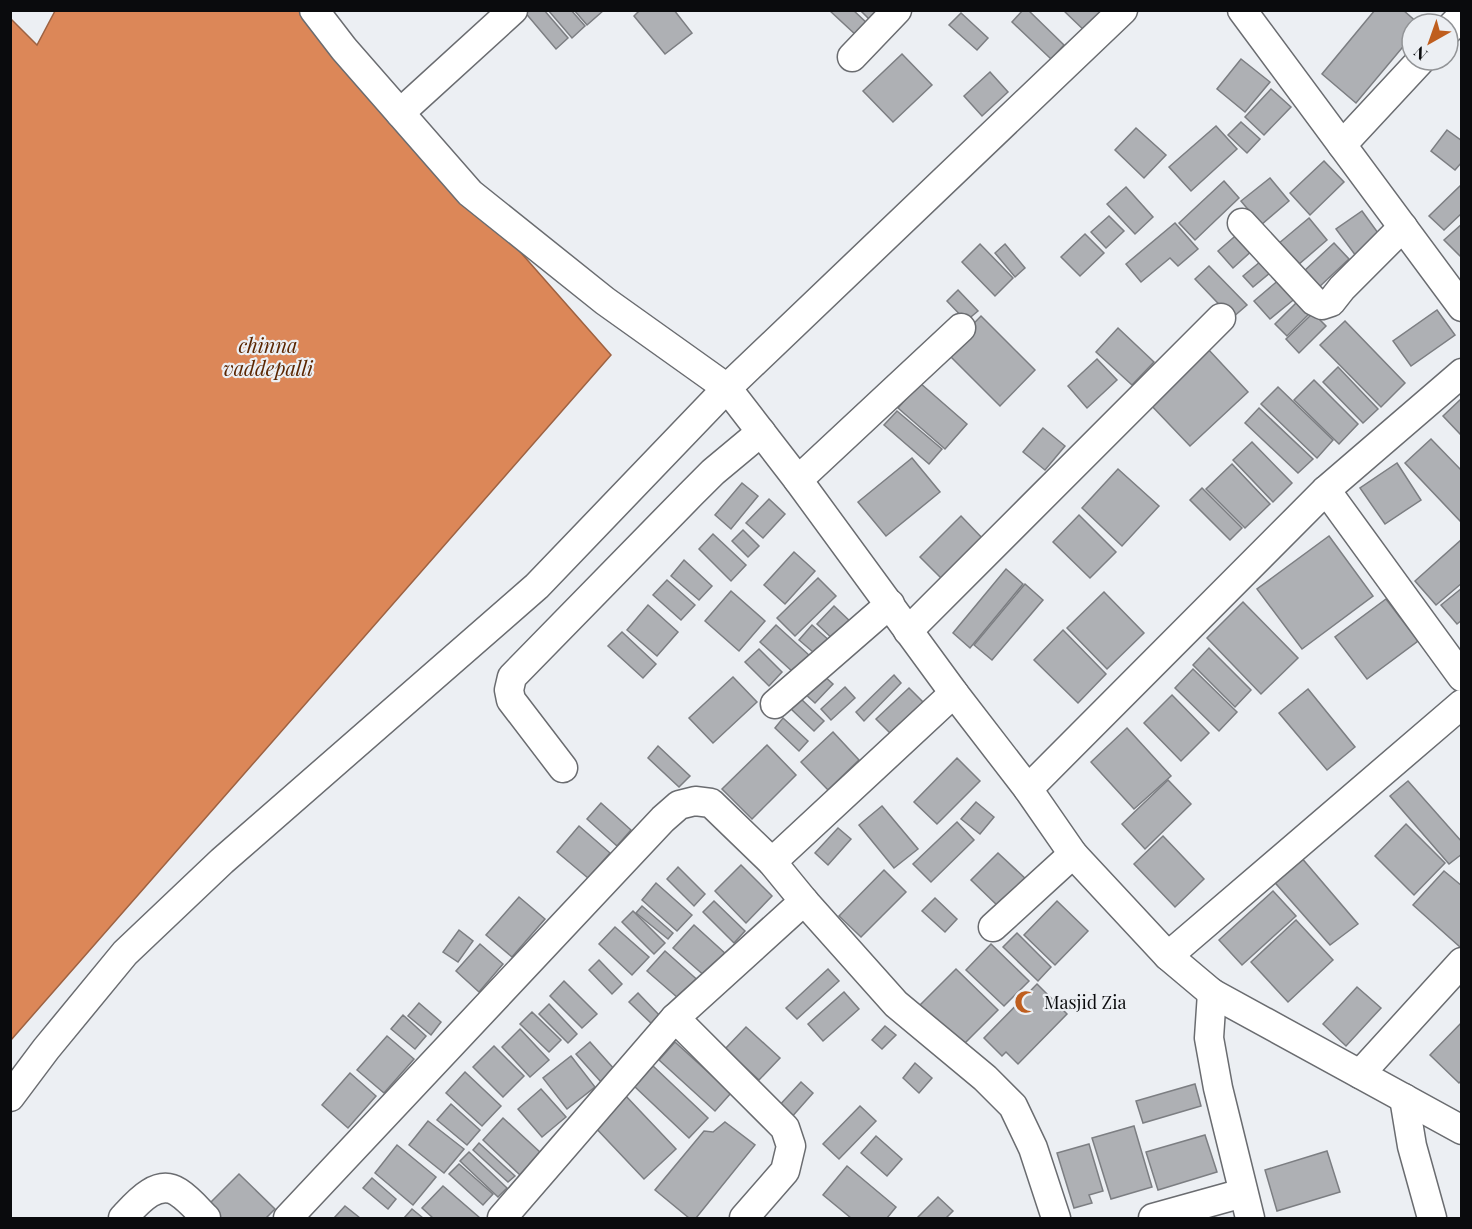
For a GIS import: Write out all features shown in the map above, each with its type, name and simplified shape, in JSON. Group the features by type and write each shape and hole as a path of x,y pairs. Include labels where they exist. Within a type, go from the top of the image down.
{"street":[{"path":"314,10 344,49 470,193 605,301 727,388 1028,789 1073,854 1168,956 1212,993 1461,1130"},
{"path":"400,113 513,10"},
{"path":"852,57 897,10"},
{"path":"10,1097 124,953 222,861 537,586 727,388 1123,10"},
{"path":"1242,10 1459,300"},
{"path":"1342,145 1410,72"},
{"path":"1242,223 1314,302 1322,305 1331,302 1403,226"},
{"path":"908,630 1221,318"},
{"path":"798,480 961,328"},
{"path":"1028,789 1326,490 1461,373"},
{"path":"562,768 511,700 509,690 512,677 713,472 761,432"},
{"path":"1326,490 1461,677"},
{"path":"775,704 890,604"},
{"path":"772,862 954,693"},
{"path":"1168,956 1461,704"},
{"path":"288,1218 663,819 679,805 695,801 711,803 772,862 896,1004 985,1078 1013,1106 1034,1148 1056,1218"},
{"path":"993,927 1073,854"},
{"path":"502,1218 675,1018 804,901"},
{"path":"1360,1074 1461,962"},
{"path":"1153,1218 1246,1206 1218,1088 1209,1038 1212,993"},
{"path":"675,1018 785,1128 791,1146 785,1171 744,1218"},
{"path":"1404,1098 1412,1146 1432,1218"},
{"path":"123,1218 150,1192 166,1188 177,1191 206,1218"}],"water":[{"name":"chinna vaddepalli","path":"55,11 308,11 611,355 11,1040 11,19 37,45"}],"building":[{"path":"523,10 544,10 568,38 556,49"},
{"path":"548,10 571,10 585,26 572,38"},
{"path":"574,10 604,10 587,25"},
{"path":"640,10 674,10 692,33 665,54 634,16"},
{"path":"829,10 853,10 868,24 857,36"},
{"path":"860,10 882,11 872,22"},
{"path":"1023,10 1028,10 1064,45 1051,59 1012,22"},
{"path":"1063,10 1110,10 1088,34"},
{"path":"1375,10 1403,10 1405,12 1400,12 1400,50 1356,103 1322,74"},
{"path":"961,13 988,38 977,50 949,25"},
{"path":"902,54 932,85 893,122 863,91"},
{"path":"1241,59 1270,82 1245,112 1217,89"},
{"path":"990,72 1008,92 982,116 964,96"},
{"path":"1271,89 1291,107 1264,135 1245,117"},
{"path":"1241,122 1260,139 1247,153 1228,135"},
{"path":"1216,126 1237,149 1191,191 1169,167"},
{"path":"1136,128 1166,155 1144,178 1115,150"},
{"path":"1447,130 1462,141 1462,162 1455,170 1431,151"},
{"path":"1324,161 1344,182 1310,215 1290,193"},
{"path":"1270,178 1289,201 1261,225 1241,201"},
{"path":"1224,181 1239,198 1195,240 1179,223"},
{"path":"1462,184 1462,213 1444,230 1429,216"},
{"path":"1126,187 1153,217 1135,234 1107,204"},
{"path":"1362,211 1381,237 1356,256 1336,229"},
{"path":"1109,216 1124,231 1106,248 1091,232"},
{"path":"1309,218 1327,240 1291,271 1272,249"},
{"path":"1175,223 1198,249 1178,266 1170,258 1141,282 1126,264"},
{"path":"1462,224 1462,258 1444,240"},
{"path":"1241,231 1255,248 1233,268 1218,251"},
{"path":"1085,234 1104,253 1080,276 1061,257"},
{"path":"1334,243 1349,259 1318,288 1302,273"},
{"path":"980,244 1013,278 995,296 962,262"},
{"path":"1005,244 1025,268 1015,277 995,253"},
{"path":"1266,257 1276,268 1253,287 1243,276"},
{"path":"1209,266 1247,305 1232,318 1195,279"},
{"path":"1281,278 1297,297 1270,319 1254,301"},
{"path":"958,290 978,311 966,321 947,301"},
{"path":"1300,299 1312,311 1287,336 1275,324"},
{"path":"1437,310 1455,335 1411,366 1393,341"},
{"path":"1313,313 1326,326 1299,353 1286,339"},
{"path":"981,316 1035,370 1000,406 946,352"},
{"path":"1345,321 1405,383 1381,407 1320,345"},
{"path":"1118,328 1154,362 1132,385 1096,352"},
{"path":"1207,348 1248,392 1190,446 1149,403"},
{"path":"1097,359 1117,380 1087,408 1068,386"},
{"path":"1338,367 1378,409 1363,423 1323,382"},
{"path":"1314,380 1358,424 1339,444 1294,400"},
{"path":"920,383 967,424 945,449 898,408"},
{"path":"1278,387 1333,440 1317,458 1261,404"},
{"path":"1462,398 1462,436 1443,416"},
{"path":"1259,408 1313,459 1298,473 1245,423"},
{"path":"897,411 942,449 929,464 884,425"},
{"path":"1043,428 1065,446 1045,470 1023,452"},
{"path":"1431,439 1462,471 1462,523 1405,463"},
{"path":"1252,442 1292,483 1273,502 1233,460"},
{"path":"912,458 940,492 886,536 858,502"},
{"path":"1397,463 1421,500 1385,524 1360,488"},
{"path":"1232,464 1270,504 1245,528 1206,489"},
{"path":"1118,469 1159,506 1122,546 1082,508"},
{"path":"742,483 758,496 731,529 715,515"},
{"path":"1202,488 1242,528 1230,540 1190,500"},
{"path":"769,499 785,514 763,538 746,523"},
{"path":"1079,515 1116,552 1090,578 1053,542"},
{"path":"961,516 984,540 943,580 920,557"},
{"path":"743,530 759,546 748,557 732,541"},
{"path":"713,534 746,565 731,581 699,549"},
{"path":"1329,536 1373,596 1302,649 1257,589"},
{"path":"1461,540 1462,583 1436,605 1415,581"},
{"path":"794,552 815,571 785,604 764,585"},
{"path":"684,560 712,586 699,600 671,576"},
{"path":"1006,569 1023,584 970,648 953,633"},
{"path":"818,578 836,596 795,636 777,618"},
{"path":"667,580 695,605 681,620 653,595"},
{"path":"1025,584 1043,600 992,660 974,645"},
{"path":"1462,588 1462,620 1457,624 1441,605"},
{"path":"731,591 765,621 739,651 705,621"},
{"path":"1104,592 1144,633 1107,669 1067,628"},
{"path":"1386,599 1418,641 1367,679 1335,637"},
{"path":"1243,602 1298,658 1261,694 1207,638"},
{"path":"648,605 678,632 657,656 627,630"},
{"path":"834,606 853,624 836,642 817,624"},
{"path":"776,625 810,656 794,673 760,642"},
{"path":"812,625 832,643 820,658 799,640"},
{"path":"1063,630 1106,674 1078,703 1034,660"},
{"path":"622,632 656,664 643,678 608,646"},
{"path":"1209,648 1251,690 1235,707 1193,665"},
{"path":"759,649 782,672 769,686 745,662"},
{"path":"1193,669 1237,712 1219,731 1175,688"},
{"path":"822,674 833,684 815,703 804,693"},
{"path":"894,675 901,683 864,721 856,712"},
{"path":"733,677 757,702 713,743 689,718"},
{"path":"845,687 855,698 831,720 821,709"},
{"path":"909,688 928,707 895,738 876,719"},
{"path":"1308,689 1355,747 1327,770 1279,713"},
{"path":"1172,695 1209,733 1181,761 1144,723"},
{"path":"800,698 824,721 814,731 790,708"},
{"path":"783,718 808,741 799,751 775,728"},
{"path":"1127,728 1171,776 1134,809 1091,762"},
{"path":"833,732 859,760 828,790 801,762"},
{"path":"767,745 796,775 752,819 722,789"},
{"path":"658,746 690,776 679,787 648,758"},
{"path":"957,758 980,781 937,824 914,802"},
{"path":"1168,780 1191,804 1145,849 1122,824"},
{"path":"1408,781 1462,842 1462,854 1449,864 1390,796"},
{"path":"976,802 994,817 980,834 961,819"},
{"path":"601,803 631,830 617,846 587,819"},
{"path":"882,806 918,849 894,868 859,825"},
{"path":"957,822 974,840 931,882 913,864"},
{"path":"1406,824 1445,863 1414,895 1375,856"},
{"path":"579,826 610,853 588,878 557,852"},
{"path":"838,828 851,839 828,865 815,853"},
{"path":"1163,836 1204,879 1175,907 1134,864"},
{"path":"998,853 1027,880 1000,908 971,880"},
{"path":"1300,856 1358,924 1330,945 1270,877"},
{"path":"741,865 772,896 746,923 715,891"},
{"path":"678,867 705,894 694,906 667,879"},
{"path":"884,870 906,892 861,937 839,916"},
{"path":"1444,871 1462,886 1462,945 1460,947 1413,905"},
{"path":"656,883 692,915 677,931 642,900"},
{"path":"1273,891 1296,916 1242,965 1219,940"},
{"path":"519,897 545,919 512,957 486,935"},
{"path":"935,898 957,919 945,932 922,911"},
{"path":"714,901 745,931 734,943 703,912"},
{"path":"1057,901 1088,931 1055,965 1024,935"},
{"path":"642,906 673,933 668,939 636,913"},
{"path":"633,911 665,943 654,954 622,922"},
{"path":"1296,920 1333,960 1288,1002 1251,962"},
{"path":"694,925 727,955 707,978 673,948"},
{"path":"615,927 649,957 632,975 599,944"},
{"path":"459,930 473,941 458,962 443,952"},
{"path":"1017,933 1051,967 1038,981 1003,947"},
{"path":"480,944 503,964 479,992 456,971"},
{"path":"991,944 1029,981 1004,1006 966,970"},
{"path":"665,951 702,984 685,1004 647,971"},
{"path":"599,960 622,984 612,994 589,970"},
{"path":"828,969 839,981 797,1019 786,1008"},
{"path":"956,969 998,1010 960,1048 918,1007"},
{"path":"564,981 597,1014 582,1028 550,996"},
{"path":"1037,984 1067,1014 1018,1064 1006,1052 1002,1056 984,1038"},
{"path":"1357,987 1381,1008 1346,1046 1323,1024"},
{"path":"844,992 859,1009 823,1041 808,1024"},
{"path":"638,993 662,1018 654,1026 629,1002"},
{"path":"419,1003 441,1022 431,1035 408,1016"},
{"path":"549,1004 577,1034 568,1043 539,1014"},
{"path":"532,1012 561,1040 549,1052 520,1024"},
{"path":"403,1015 426,1036 415,1049 391,1029"},
{"path":"1462,1022 1462,1080 1459,1083 1430,1055"},
{"path":"885,1026 896,1035 882,1049 872,1040"},
{"path":"746,1027 780,1058 759,1080 725,1049"},
{"path":"520,1029 549,1060 530,1077 502,1047"},
{"path":"387,1036 414,1059 384,1093 357,1070"},
{"path":"590,1042 615,1070 601,1082 576,1054"},
{"path":"675,1042 731,1093 715,1111 659,1060"},
{"path":"494,1046 524,1076 503,1097 473,1067"},
{"path":"571,1056 595,1087 567,1109 543,1078"},
{"path":"915,1063 932,1078 919,1093 903,1078"},
{"path":"653,1066 708,1118 689,1138 634,1086"},
{"path":"465,1072 501,1106 482,1126 446,1093"},
{"path":"350,1073 376,1096 348,1128 322,1105"},
{"path":"801,1082 813,1093 790,1119 777,1108"},
{"path":"1195,1084 1201,1106 1143,1123 1136,1101"},
{"path":"541,1089 566,1117 542,1137 518,1109"},
{"path":"624,1094 676,1149 644,1179 592,1124"},
{"path":"451,1104 480,1130 467,1145 437,1120"},
{"path":"860,1106 876,1121 839,1159 823,1144"},
{"path":"503,1118 541,1153 520,1175 483,1140"},
{"path":"428,1121 464,1149 444,1173 409,1145"},
{"path":"725,1122 755,1145 696,1218 689,1218 655,1190 704,1131 713,1132"},
{"path":"1134,1126 1152,1187 1111,1199 1092,1138"},
{"path":"1205,1135 1217,1172 1158,1190 1146,1152"},
{"path":"876,1136 902,1159 887,1176 861,1153"},
{"path":"479,1143 515,1176 508,1182 473,1150"},
{"path":"1089,1144 1103,1191 1089,1195 1092,1203 1074,1208 1057,1153"},
{"path":"397,1145 436,1177 413,1205 375,1173"},
{"path":"1327,1151 1340,1192 1277,1211 1265,1170"},
{"path":"469,1152 507,1188 498,1197 460,1161"},
{"path":"459,1164 493,1194 483,1205 449,1174"},
{"path":"847,1166 896,1207 887,1218 851,1218 823,1195"},
{"path":"239,1174 275,1209 266,1218 220,1218 207,1206"},
{"path":"372,1178 396,1199 388,1209 363,1188"},
{"path":"443,1186 480,1218 433,1218 422,1208"},
{"path":"938,1197 953,1211 946,1218 917,1218"},
{"path":"345,1206 360,1218 334,1218"},
{"path":"412,1209 423,1218 404,1218"}],"place":[{"name":"Masjid Zia","path":"1026,1002"}]}
